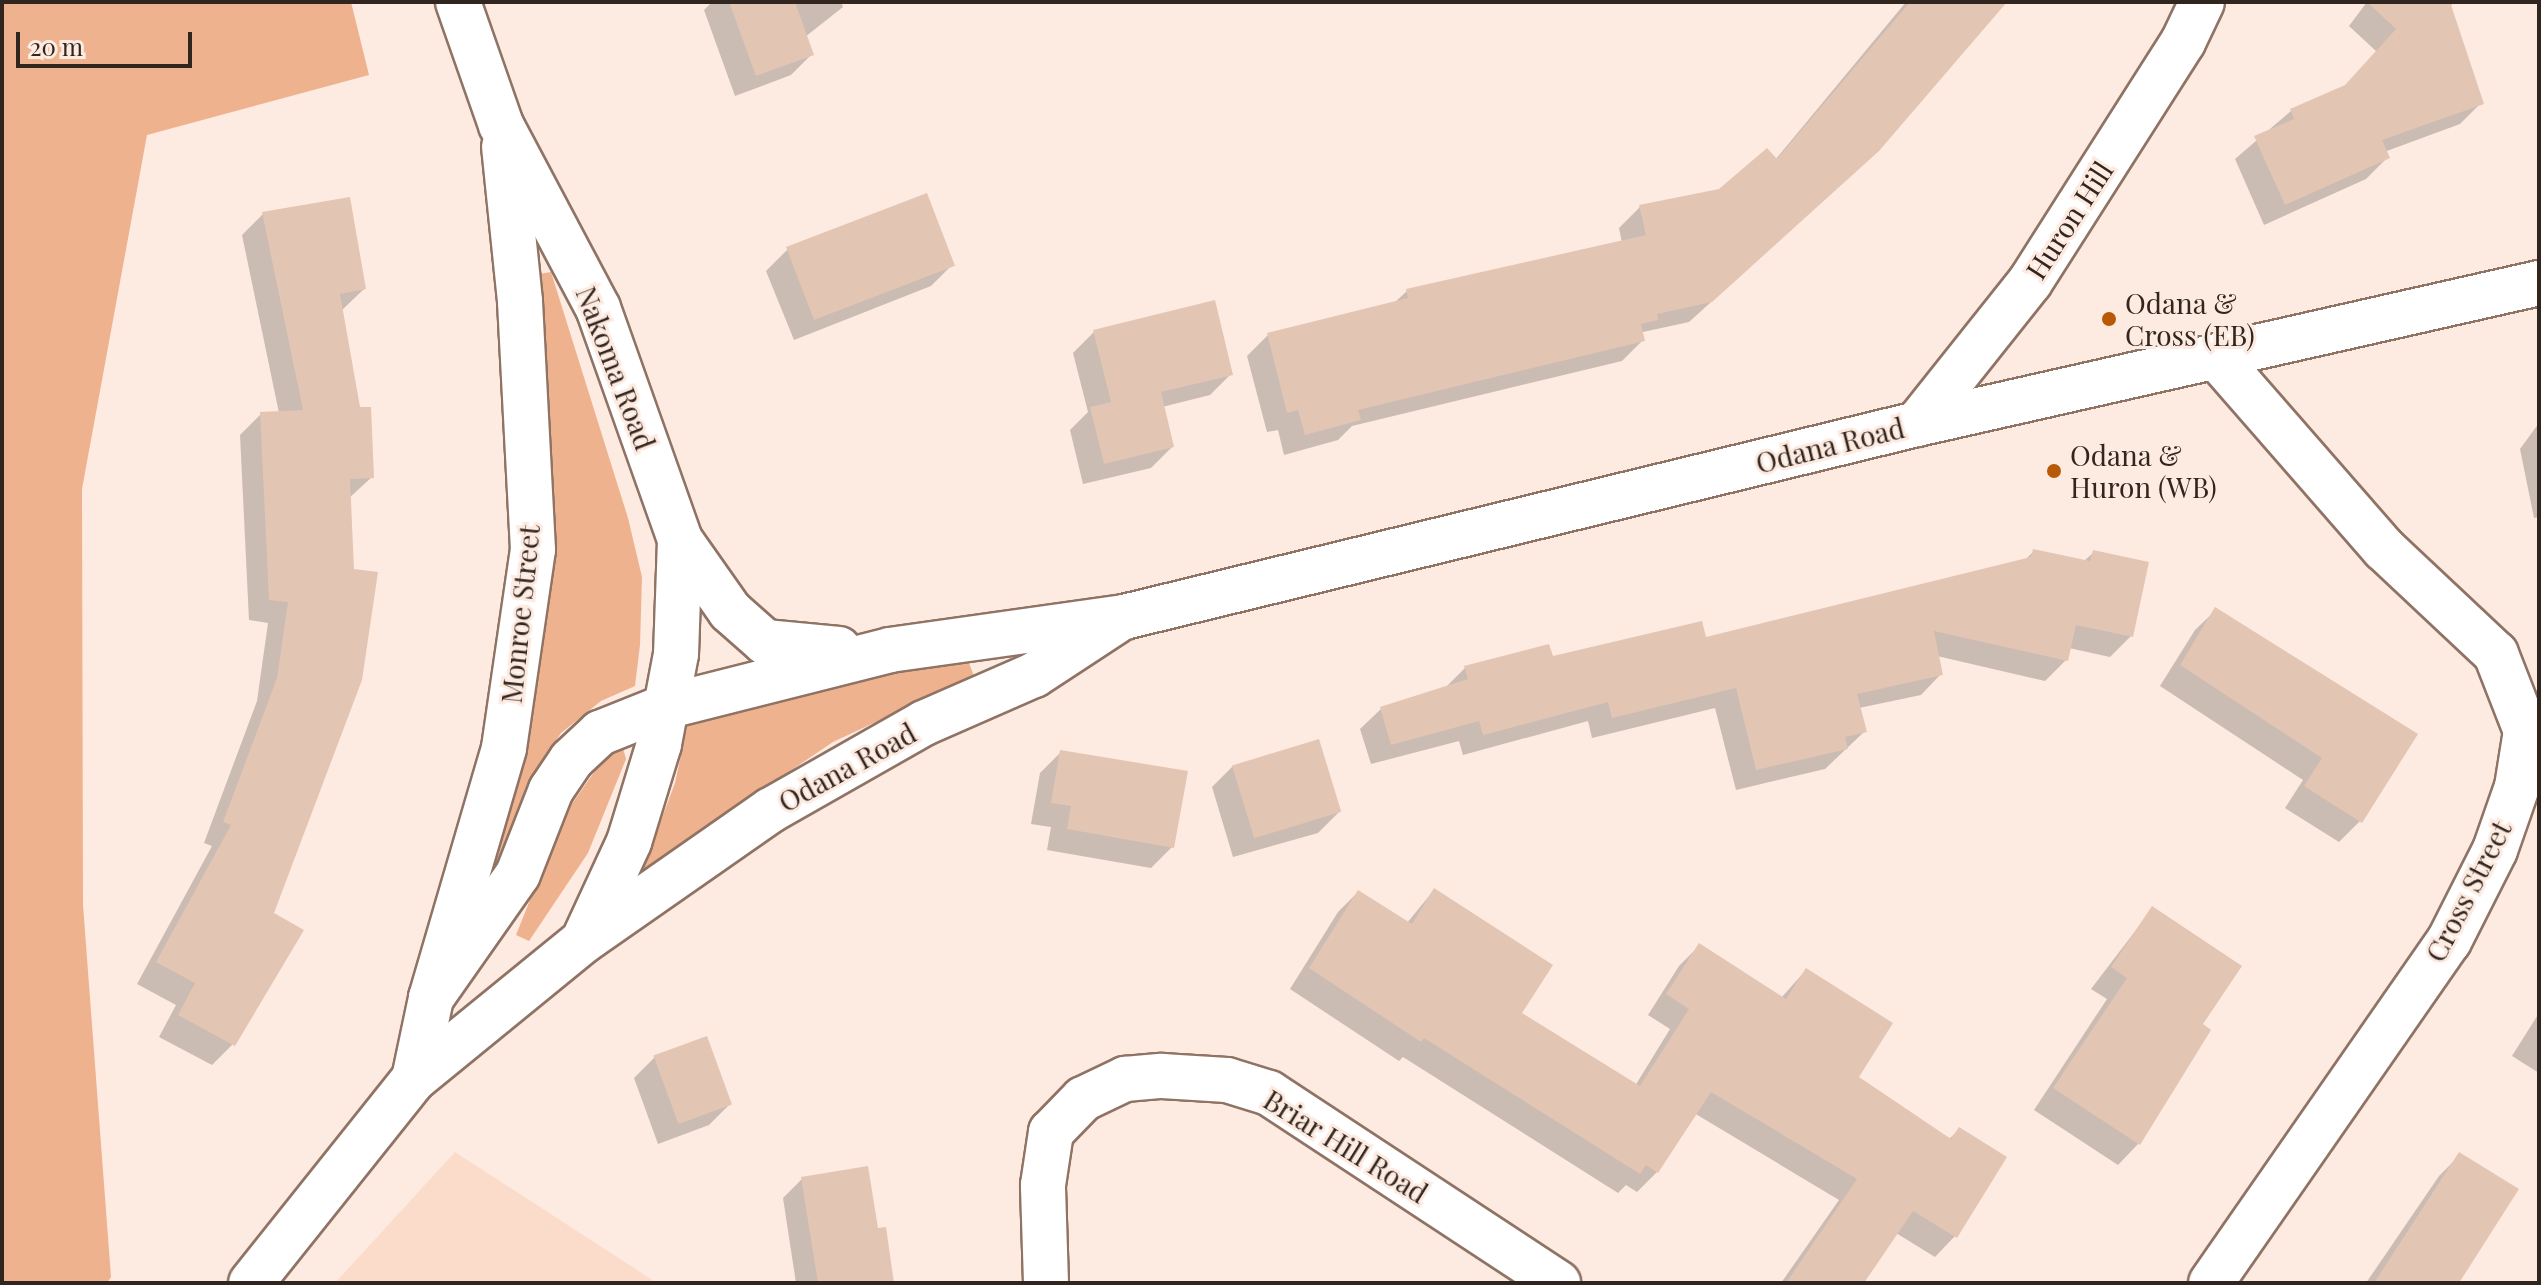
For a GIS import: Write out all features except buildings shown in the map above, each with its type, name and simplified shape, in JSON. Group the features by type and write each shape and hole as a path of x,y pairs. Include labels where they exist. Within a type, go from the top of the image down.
{"street":[{"name":"Nakoma Road","path":"458,2 501,125 598,308 680,540 676,654 665,707"},
{"name":"Huron Hill","path":"1917,424 2030,282 2183,42 2202,2"},
{"name":"Monroe Street","path":"414,1079 431,998 504,748 533,550 520,301 501,125"},
{"name":"Odana Road","path":"665,707 890,650 1124,617 1917,424 2218,359 2539,283"},
{"name":"Cross Street","path":"2211,1283 2449,941 2495,850 2517,787 2526,731 2496,654 2384,549 2218,359"},
{"path":"680,540 730,611 765,642 796,649 890,650"},
{"name":"Odana Road","path":"583,941 771,810 924,723 1034,675 1124,617"},
{"name":"Monroe Street","path":"431,998 518,874 551,790 571,760 600,733 665,707"},
{"name":"Monroe Street","path":"251,1283 414,1079 583,941 643,802 665,707"},
{"name":"Briar Hill Road","path":"1046,1283 1042,1252 1047,1147 1051,1132 1072,1107 1125,1079 1162,1076 1227,1080 1269,1093 1558,1283"}],"shaded area":[{"path":"2,2 351,2 369,75 147,135 82,489 83,905 111,1277 107,1283 2,1283"},
{"path":"551,272 628,518 642,577 640,645 635,686 601,701 561,733 529,781 482,913 475,902 528,734 554,553 552,457 533,275"},
{"path":"969,663 974,676 833,742 642,871 675,783 688,722 885,673"},
{"path":"623,748 626,759 588,853 529,941 516,935 564,815 602,761"},
{"path":"455,1152 657,1283 335,1283"}],"place":[{"name":"Odana & Cross (EB)","path":"2109,319"},
{"name":"Odana & Huron (WB)","path":"2054,471"}]}
